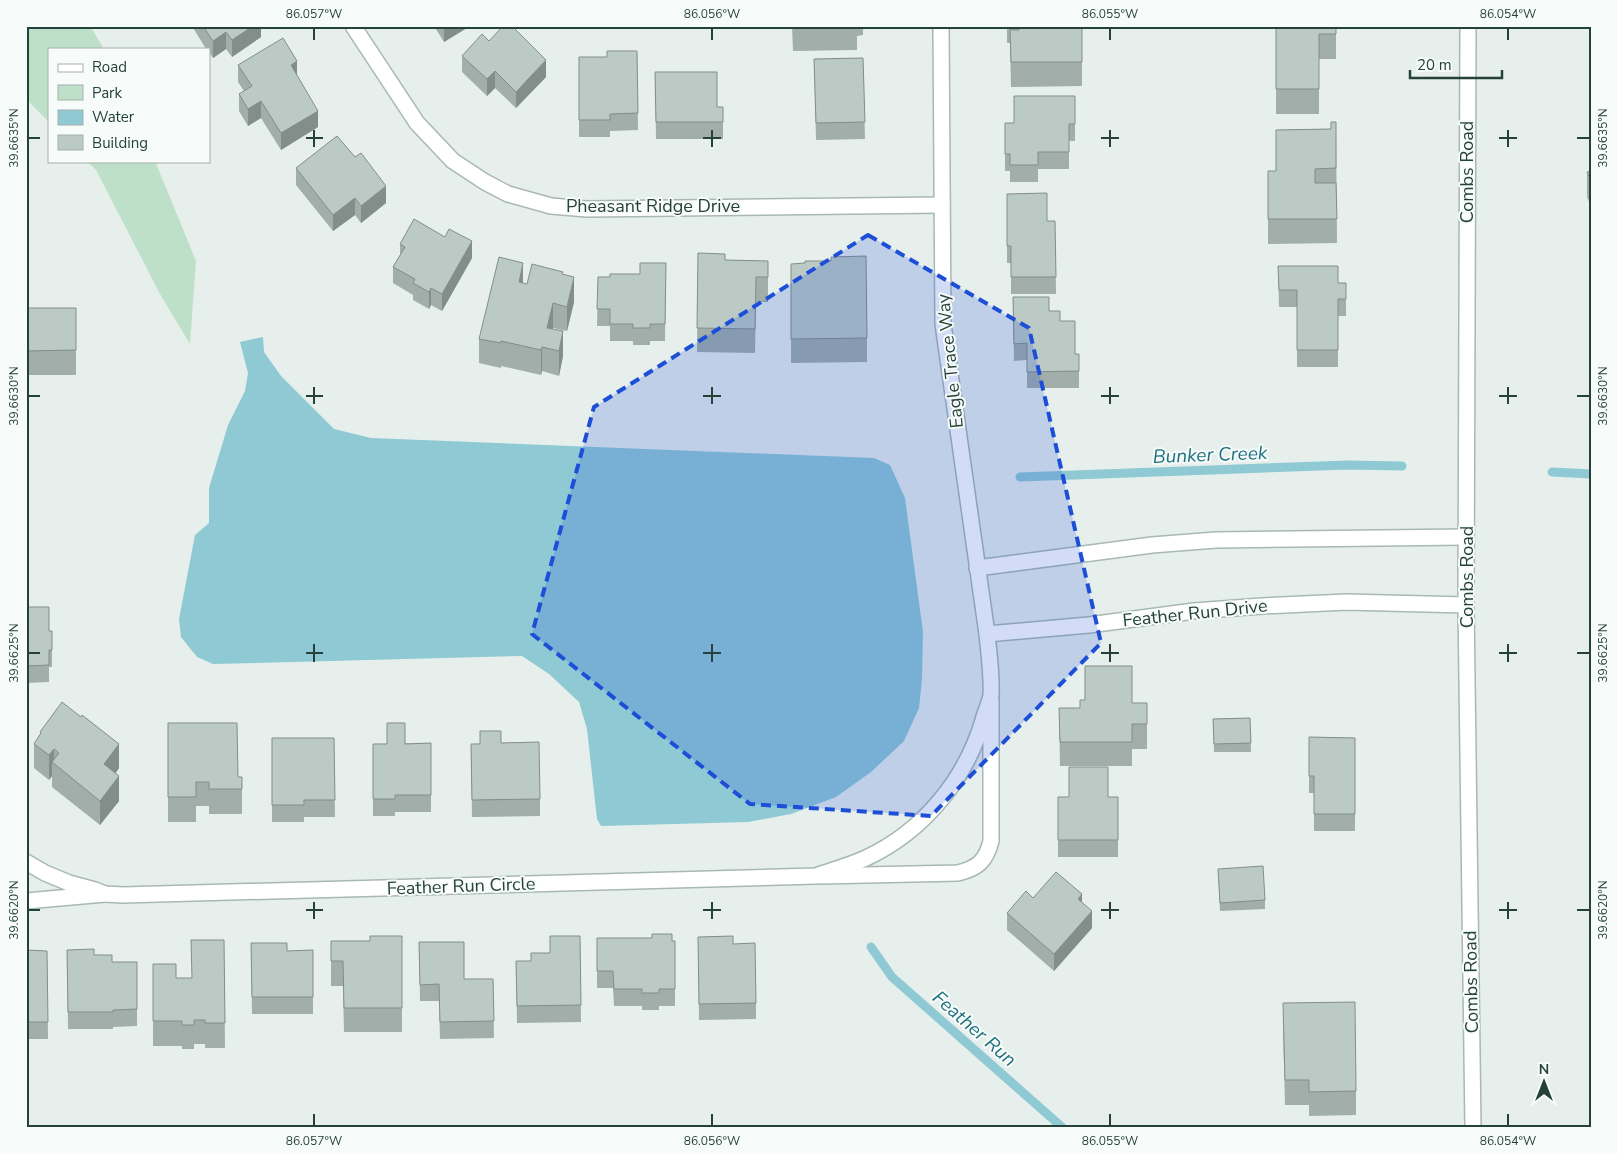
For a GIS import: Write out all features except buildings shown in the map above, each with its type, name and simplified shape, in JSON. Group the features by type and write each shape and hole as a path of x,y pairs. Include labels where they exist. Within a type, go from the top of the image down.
{"street":[{"name":"Pheasant Ridge Drive","path":"353,26 424,133 453,161 485,182 508,194 551,206 587,209 942,205"},
{"name":"Eagle Trace Way","path":"941,26 942,314 944,342 987,634"},
{"name":"Combs Road","path":"1468,26 1466,605 1473,1128"},
{"path":"977,568 1152,545 1216,540 1466,537"},
{"name":"Feather Run Drive","path":"987,634 1089,625 1194,611 1262,606 1346,602 1466,605"},
{"path":"816,876 958,873 974,869 986,857 991,841 991,667 987,634"},
{"path":"816,876 866,858 910,831 929,813 947,792 964,767 974,748 991,697"},
{"name":"Feather Run Circle","path":"26,862 62,880 105,894"},
{"name":"Feather Run Circle","path":"26,901 105,894 816,876"}],"highlighted area":[{"path":"868,235 1029,328 1101,643 931,816 750,804 532,634 594,407"}],"green space":[{"path":"26,26 90,26 103,48 48,48 48,121 26,99"},
{"path":"88,162 155,162 196,261 190,344 160,294 96,170"}],"water":[{"path":"263,337 264,352 281,376 334,429 371,438 874,458 890,465 905,498 923,632 919,708 904,741 871,772 836,797 791,814 748,822 601,826 597,819 587,729 579,702 549,674 522,656 213,664 197,657 181,637 179,619 195,535 209,523 209,488 228,425 245,391 248,373 240,342"}],"waterway":[{"name":"Bunker Creek","path":"1020,477 1348,465 1402,466"},
{"name":"Bunker Creek","path":"1552,472 1591,474"},
{"name":"Feather Run","path":"871,947 892,977 1063,1128"}]}
